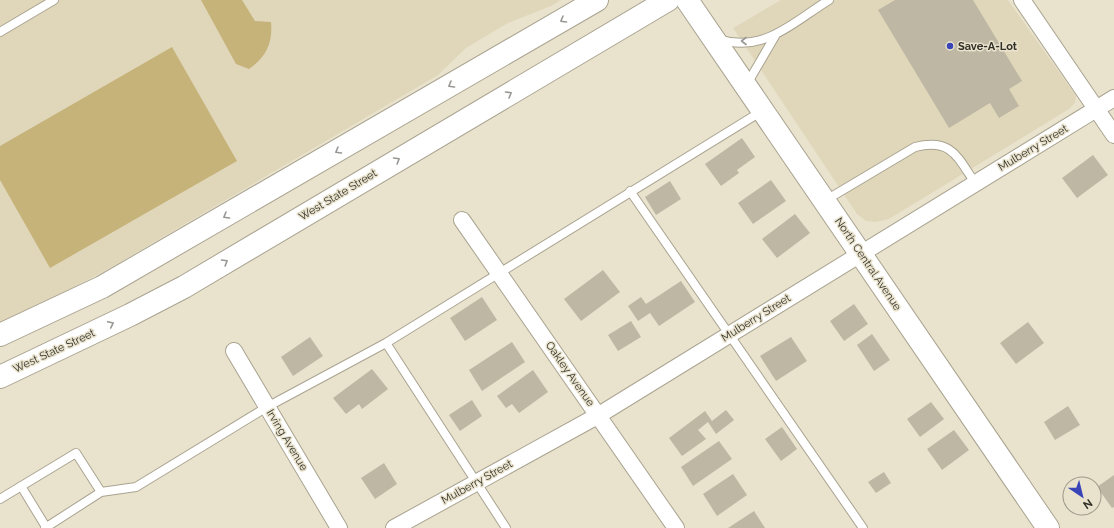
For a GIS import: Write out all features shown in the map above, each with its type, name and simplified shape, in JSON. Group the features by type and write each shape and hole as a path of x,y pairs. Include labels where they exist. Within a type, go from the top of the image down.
{"main road":[{"path":"0,335 102,287 597,0"},
{"name":"West State Street","path":"0,377 130,315 184,287 668,0"},
{"name":"North Central Avenue","path":"687,0 861,253 1047,528"}],"street":[{"path":"1022,0 1114,135"},
{"name":"Mulberry Street","path":"394,528 599,415 1114,98"},
{"name":"Oakley Avenue","path":"462,220 599,415 676,528"},
{"name":"Irving Avenue","path":"234,351 339,528"}],"lane":[{"path":"0,32 54,0"},
{"path":"712,37 722,40 746,42 758,41 775,36 829,0"},
{"path":"746,86 775,36"},
{"path":"21,486 45,528 101,492 136,487 268,408 386,343 630,191 763,111"},
{"path":"825,201 915,147 928,143 941,144 950,148 975,183"},
{"path":"630,191 728,335 863,528"},
{"path":"386,343 506,528"},
{"path":"0,499 76,453 101,492"}],"shaded area":[{"path":"0,0 561,0 551,6 508,23 466,48 438,75 117,264 58,296 0,322"},
{"path":"201,0 242,0 255,21 271,22 271,37 267,49 260,60 249,69 236,64"},
{"path":"781,0 1008,0 1076,96 1075,103 1069,109 889,219 876,222 866,221 857,214 733,28"},
{"path":"172,47 237,161 50,268 0,180 0,146"}],"building":[{"name":"Save-A-Lot","path":"895,0 973,0 1022,81 1009,89 1019,106 999,118 990,103 949,128 878,10"},
{"path":"742,138 755,157 737,170 739,173 721,186 705,164"},
{"path":"1093,155 1108,175 1077,198 1062,178"},
{"path":"771,180 786,201 753,224 738,203"},
{"path":"670,181 681,199 656,215 645,197"},
{"path":"795,214 810,233 777,258 762,239"},
{"path":"603,270 620,292 581,321 564,299"},
{"path":"681,281 695,302 659,326 650,313 638,321 628,306 641,297 646,304"},
{"path":"482,297 497,320 465,341 450,318"},
{"path":"854,304 868,324 844,341 830,321"},
{"path":"631,321 641,337 618,351 608,335"},
{"path":"1028,322 1044,343 1016,364 1000,343"},
{"path":"872,334 890,360 874,371 857,345"},
{"path":"310,337 323,356 293,376 281,357"},
{"path":"791,337 807,361 776,381 760,356"},
{"path":"512,342 525,362 482,391 469,370"},
{"path":"372,369 388,389 362,409 359,404 346,414 333,398"},
{"path":"533,370 548,392 519,413 512,404 506,408 497,396"},
{"path":"472,400 482,416 460,431 449,415"},
{"path":"931,402 944,419 920,437 907,419"},
{"path":"1068,406 1080,425 1055,440 1044,422"},
{"path":"726,410 734,420 716,434 708,422 698,430 706,439 682,456 669,438 705,411 712,421"},
{"path":"782,427 797,449 781,461 765,439"},
{"path":"954,430 969,450 942,470 927,449"},
{"path":"719,441 732,459 693,486 681,467"},
{"path":"384,463 397,484 375,499 361,478"},
{"path":"884,472 891,483 876,493 868,482"},
{"path":"733,474 747,495 717,516 703,494"},
{"path":"1114,475 1114,507 1112,508 1102,494 1102,483"},
{"path":"754,511 765,528 728,528"}],"place":[{"name":"Save-A-Lot","path":"950,46"}]}
